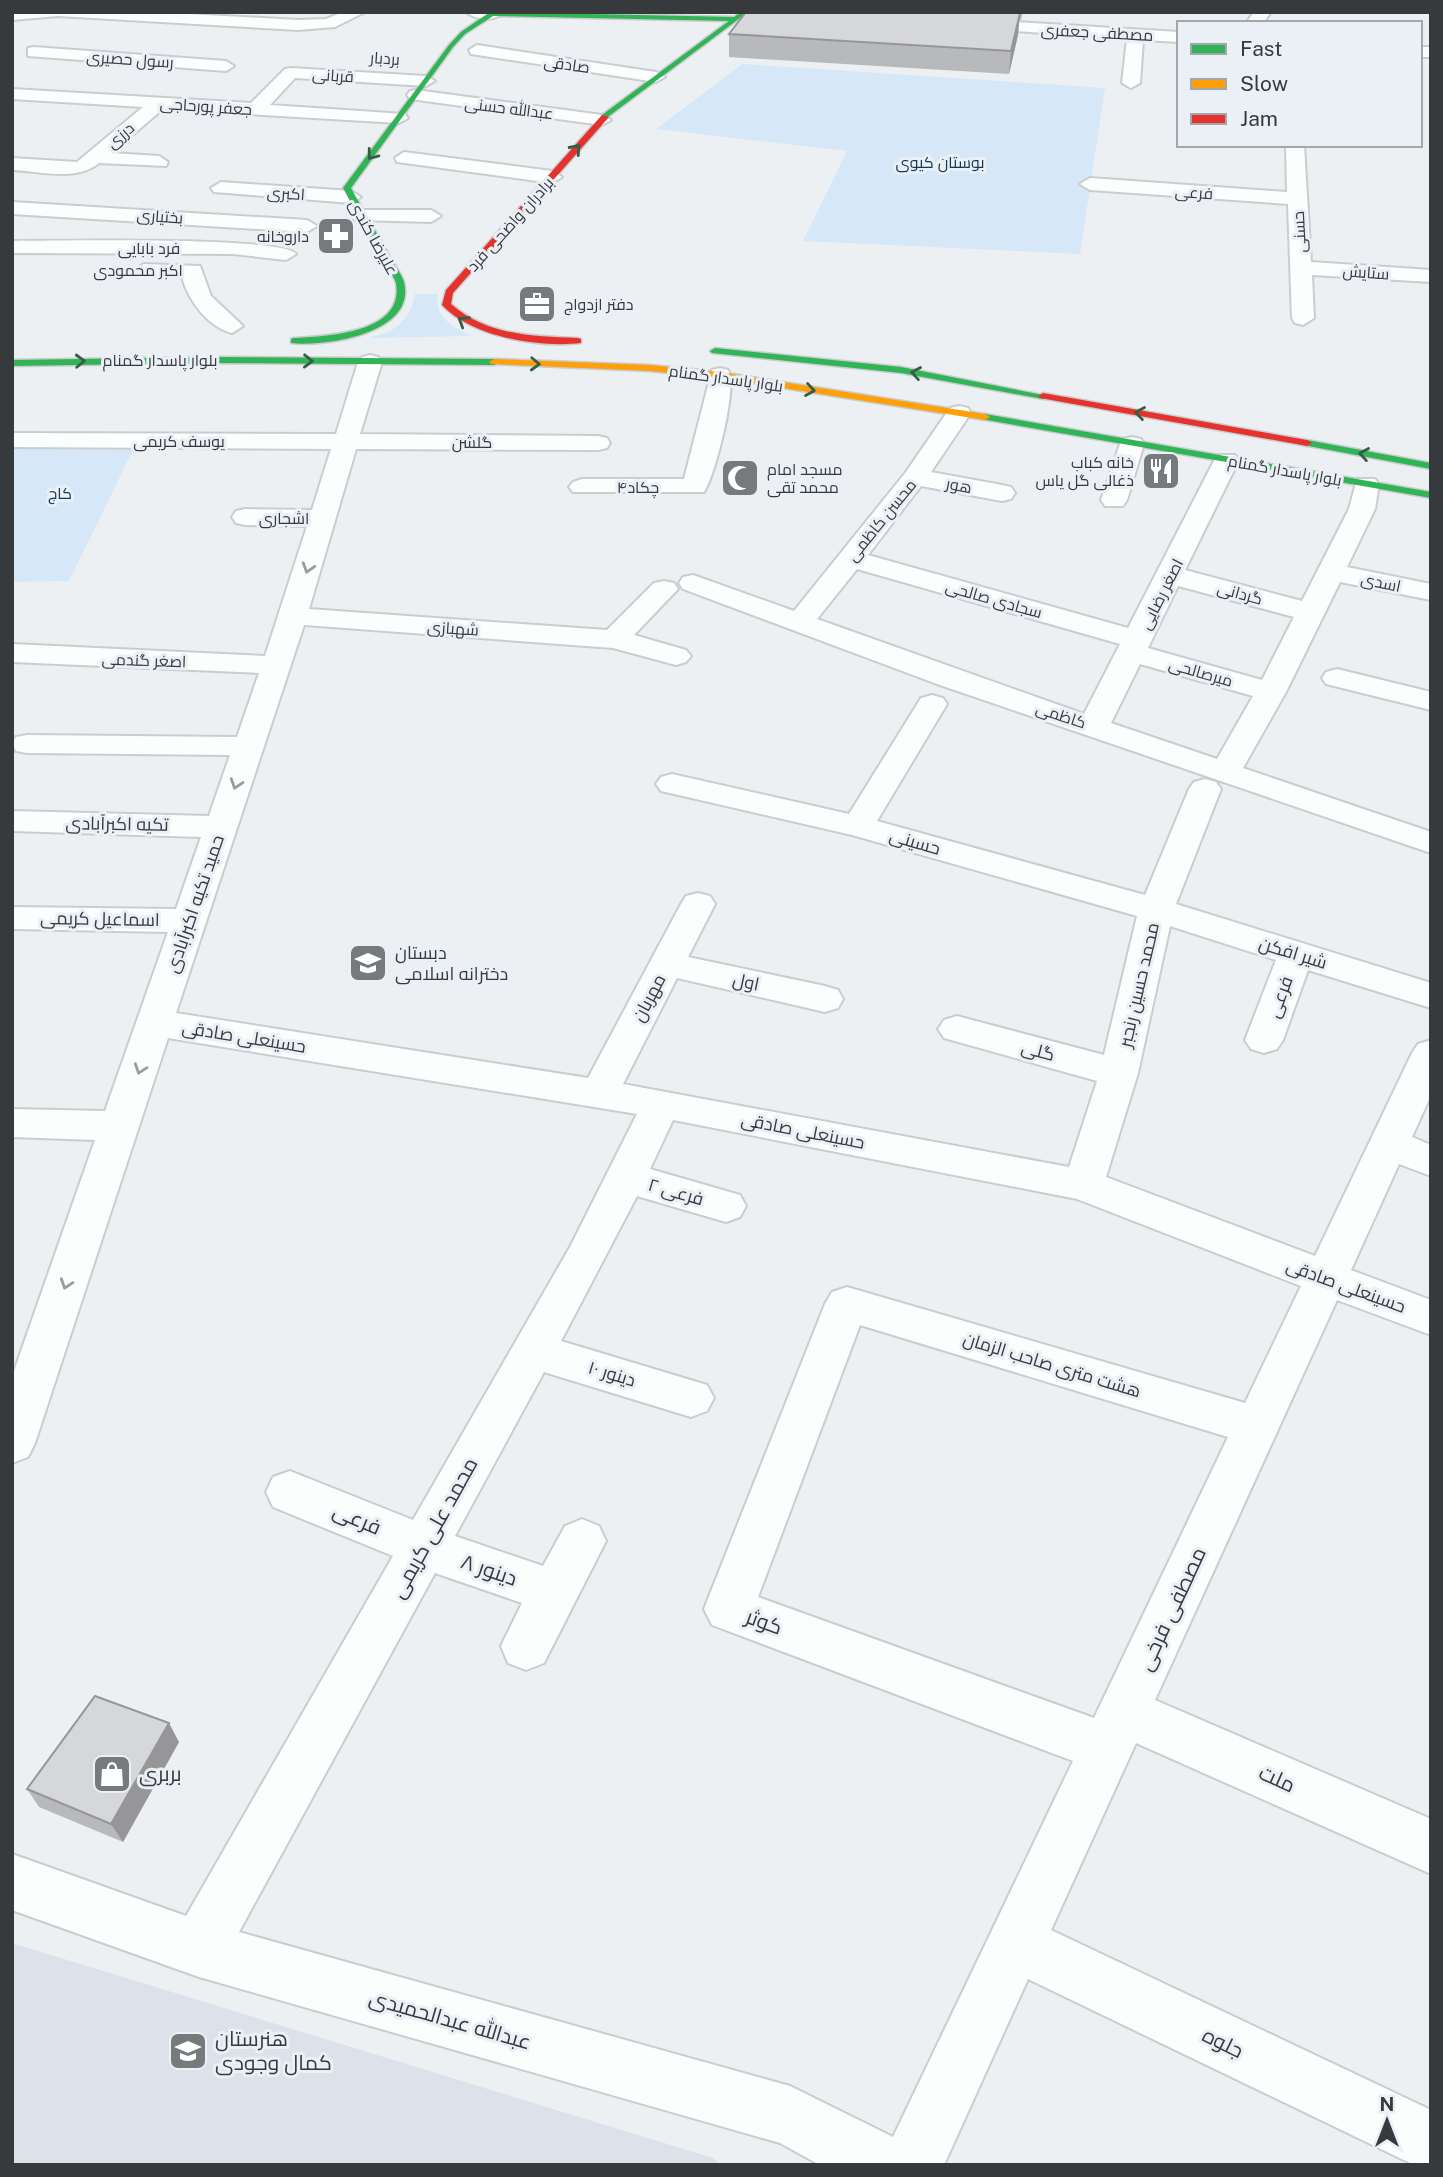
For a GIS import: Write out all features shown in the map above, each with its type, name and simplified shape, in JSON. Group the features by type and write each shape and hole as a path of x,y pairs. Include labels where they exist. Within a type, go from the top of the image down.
{"main road":[{"path":"494,13 741,16"},
{"name":"علیرضا کندی","path":"283,342 373,330 393,317 408,286 346,188 463,33 494,13"},
{"name":"برادران واضحی فرد","path":"472,342 595,344 501,334 474,328 455,317 446,305 449,292 602,120 741,16"},
{"path":"433,289 460,280"},
{"name":"بلوار پاسدار گمنام","path":"283,342 541,364 720,375 959,413 1431,495"},
{"name":"بلوار پاسدار گمنام","path":"691,350 901,370 1431,466"},
{"name":"بلوار پاسدار گمنام","path":"12,363 374,351"}],"street":[{"path":"12,15 59,12 264,18 315,29 349,32"},
{"path":"303,25 329,24 357,12"},
{"path":"474,12 494,13"},
{"name":"رسول حصیری","path":"87,14 40,45 167,61 216,76"},
{"path":"186,105 242,47 264,18"},
{"name":"مصطفی جعفری","path":"957,24 1177,37"},
{"path":"1130,83 1135,34"},
{"path":"167,61 192,46"},
{"name":"صادقی","path":"477,50 656,77"},
{"name":"بردبار","path":"413,60 440,61"},
{"path":"216,76 247,73"},
{"name":"قربانی","path":"256,109 292,73 421,88"},
{"name":"عبدالله حسنی","path":"421,88 602,120"},
{"name":"جعفر پورحاجی","path":"12,94 399,118"},
{"name":"درزی","path":"85,164 159,103"},
{"name":"حسنی","path":"1295,147 1303,318"},
{"path":"404,158 552,177"},
{"path":"12,164 159,162"},
{"name":"فرعی","path":"1090,184 1298,199"},
{"name":"اکبری","path":"221,188 351,197"},
{"name":"بختیاری","path":"12,208 307,226"},
{"path":"362,216 430,216"},
{"name":"فرد بابایی","path":"12,247 233,248 286,254"},
{"name":"ستایش","path":"1301,268 1431,276"},
{"name":"اکبر محمودی","path":"124,270 192,271 194,290 228,337"},
{"name":"حمید تکیه اکبرآبادی","path":"12,1443 187,921 222,827 293,616 374,351"},
{"name":"چکاد۴","path":"582,487 695,487 719,398 720,375"},
{"name":"محسن کاظمی","path":"799,624 915,477 959,413"},
{"path":"19,440 44,414"},
{"name":"یوسف کریمی","path":"19,440 347,442"},
{"name":"گلشن","path":"347,442 598,443"},
{"path":"1114,500 1132,444"},
{"name":"اصغر رضایی","path":"1094,726 1226,460"},
{"name":"هور","path":"915,477 1002,493"},
{"name":"محمد حسین رنجبر","path":"1083,1185 1119,1073 1156,910 1215,780 1270,692 1331,572 1362,509 1366,484"},
{"name":"اشجاری","path":"245,517 323,518"},
{"name":"سجادی صالحی","path":"850,558 1134,646"},
{"name":"اسدی","path":"1331,572 1431,592"},
{"name":"گردانی","path":"1170,575 1311,612"},
{"name":"کاظمی","path":"614,639 679,586 799,624 1094,726 1215,780 1431,842"},
{"name":"شهبازی","path":"293,616 614,639 676,656"},
{"name":"میرصالحی","path":"1134,646 1270,692"},
{"name":"اصغر گندمی","path":"12,653 276,666"},
{"path":"1337,678 1431,701"},
{"path":"858,826 932,704"},
{"path":"27,744 248,746"},
{"name":"حسینی","path":"672,784 858,826 1156,910"},
{"name":"تکیه اکبرآبادی","path":"12,821 222,827"},
{"name":"مهربان","path":"599,1093 698,904"},
{"name":"شیر افکن","path":"1156,910 1431,996"},
{"name":"اسماعیل کریمی","path":"12,918 187,921"},
{"name":"فرعی","path":"1264,1040 1296,955"},
{"name":"اول","path":"667,964 825,999"},
{"name":"حسینعلی صادقی","path":"155,1023 599,1093 1083,1185 1431,1318"},
{"name":"گلی","path":"957,1029 1119,1073"},
{"name":"مصطفی فرخی","path":"912,2165 1326,1280 1410,1152 1431,1053"},
{"name":"محمد علی کریمی","path":"199,1949 587,1255 662,1104"},
{"path":"12,1122 120,1126"},
{"name":"فرعی ۲","path":"625,1177 726,1206"},
{"name":"هشت متری صاحب الزمان","path":"847,1304 1257,1426"},
{"name":"کوثر","path":"847,1304 729,1609 1115,1730"},
{"name":"دینور ۱۰","path":"533,1351 691,1398"},
{"name":"فرعی","path":"290,1492 424,1547"},
{"path":"526,1646 582,1541"},
{"name":"دینور ۸","path":"424,1547 554,1592"},
{"name":"ملت","path":"1115,1730 1431,1847"},
{"name":"عبدالله عبدالحمیدی","path":"12,1882 199,1949 790,2116 883,2165"},
{"name":"جلوه","path":"1016,1943 1431,2143"}],"shaded area":[{"name":"هنرستان کمال وجودی","path":"12,1943 713,2158 722,2165 12,2165"}],"green space":[{"name":"بوستان کیوی","path":"742,64 1105,88 1080,254 803,241 847,151 656,129"},
{"path":"415,294 438,294 439,309 446,321 472,336 368,338 386,333 399,325 409,312"},
{"name":"کاج","path":"12,446 135,446 69,581 12,582"}],"building":[{"path":"746,12 1020,13 1011,51 729,34"},
{"name":"بربری","path":"95,1696 169,1723 111,1824 27,1789"}],"traffic: fast":[{"path":"294,341 364,332 391,315 398,301 400,283 347,188 451,46 463,33 495,12"},
{"path":"605,117 745,12"},
{"path":"493,14 736,19"},
{"path":"715,351 901,370 1043,396"},
{"path":"12,363 209,360 494,362"},
{"path":"985,417 1431,495"},
{"path":"1307,443 1431,466"}],"traffic: slow":[{"path":"494,362 650,368 720,375 985,417"}],"traffic: jam":[{"path":"578,341 525,338 491,331 460,317 446,305 449,292 605,117"},
{"path":"1043,396 1307,443"}],"place":[{"name":"داروخانه","path":"336,236"},
{"name":"دفتر ازدواج","path":"537,304"},
{"name":"خانه کباب ذغالی گل یاس","path":"1161,471"},
{"name":"مسجد امام محمد تقی","path":"740,478"},
{"name":"دبستان دخترانه اسلامی","path":"368,963"},
{"name":"بربری","path":"112,1774"},
{"name":"هنرستان کمال وجودی","path":"188,2051"}]}
